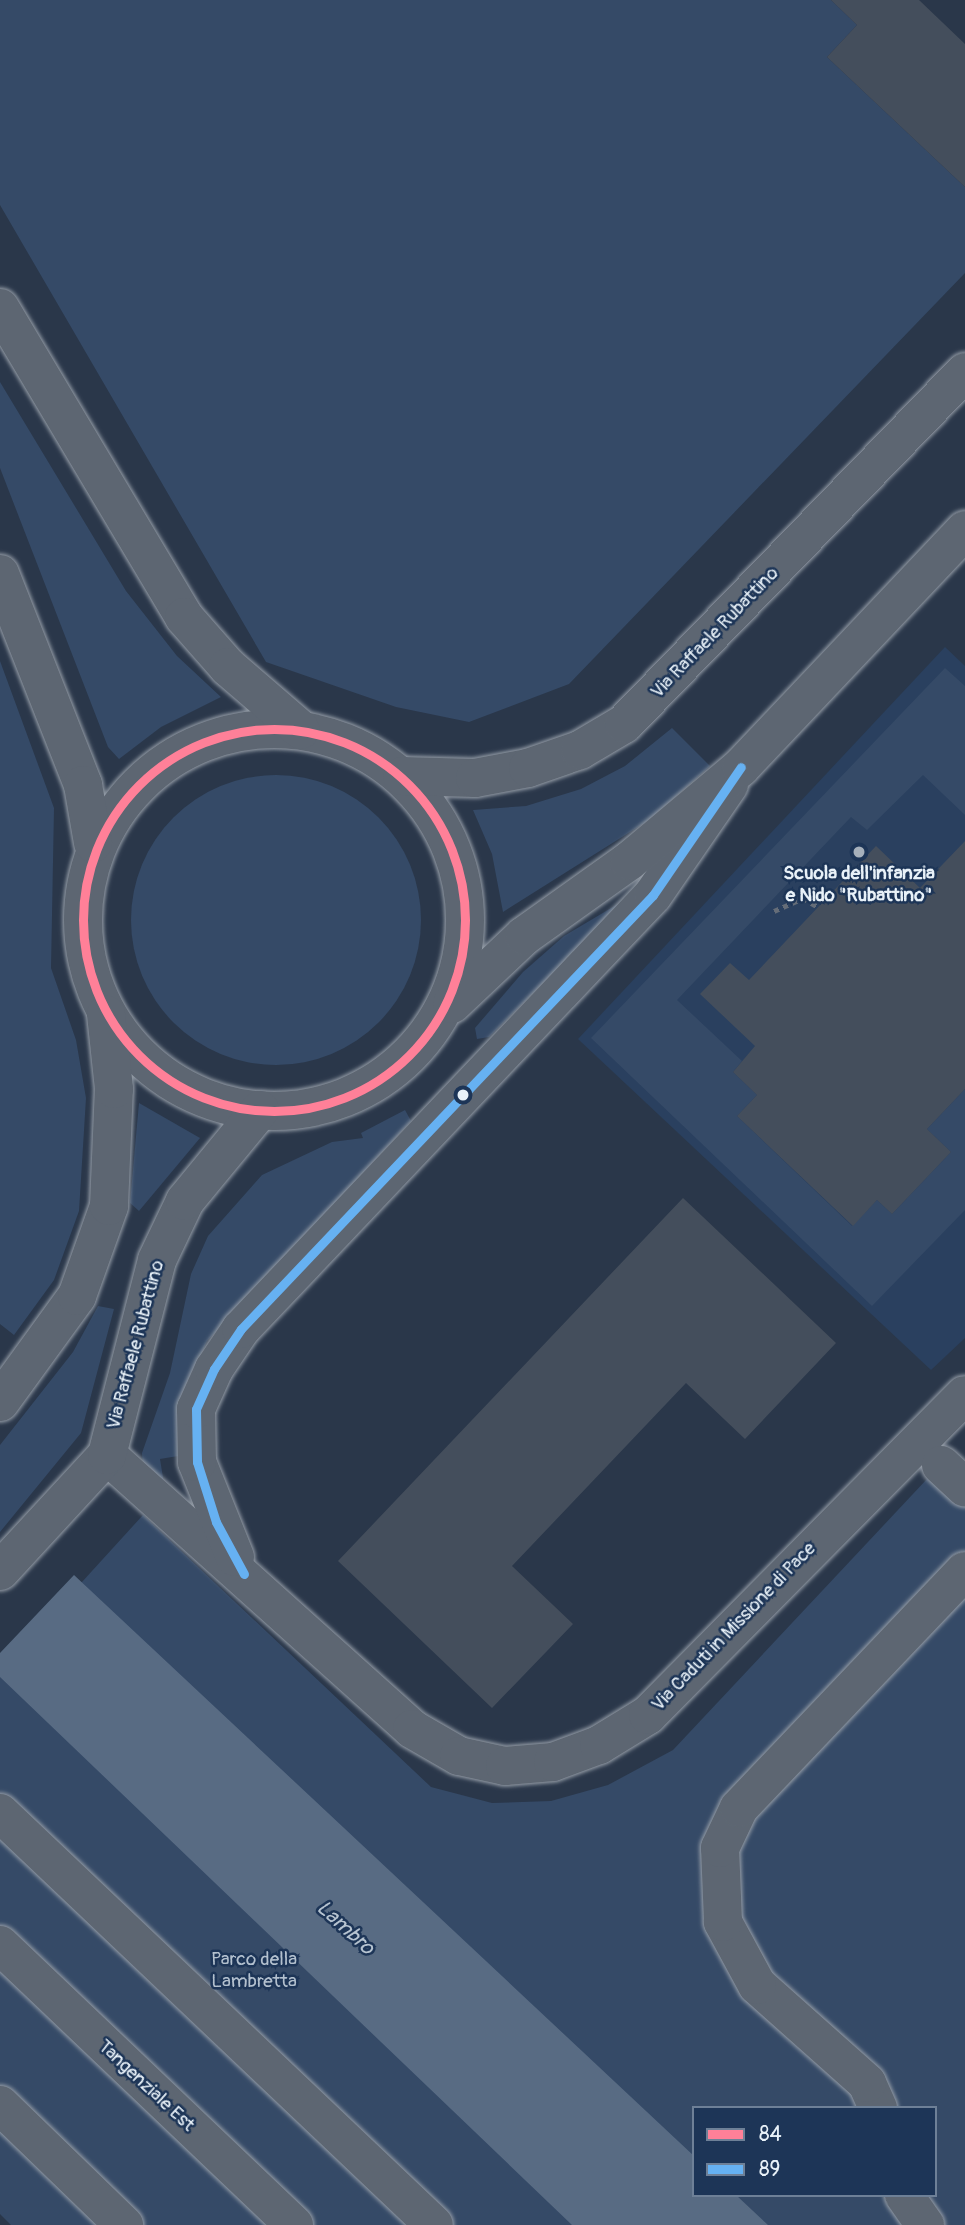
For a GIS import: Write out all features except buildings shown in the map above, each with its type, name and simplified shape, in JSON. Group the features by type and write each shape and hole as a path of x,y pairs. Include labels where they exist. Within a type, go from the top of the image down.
{"main road":[{"path":"0,308 184,617 228,667 301,730"},
{"name":"Via Raffaele Rubattino","path":"402,776 475,778 528,768 580,750 624,724 965,372"},
{"path":"106,1012 134,1051 171,1081 214,1101 260,1110 308,1108 354,1094 403,1061 441,1015 524,936 658,838 741,767 965,530"},
{"path":"0,574 83,785 93,842 83,933 106,1012 114,1089 109,1206 77,1296 0,1402"},
{"path":"93,842 141,782 180,753 247,730 301,730 363,750 402,776 445,833 463,889 464,948 441,1015"},
{"path":"244,1574 216,1522 197,1462 196,1409 214,1369 241,1329 653,895 741,767"},
{"name":"Via Raffaele Rubattino","path":"0,1572 107,1455 157,1260 186,1201 260,1110"},
{"name":"Via Caduti in Missione di Pace","path":"107,1455 244,1574 412,1729 459,1756 505,1766 553,1762 599,1745 648,1715 965,1395"},
{"path":"877,2106 867,2083 757,1985 723,1922 720,1848 739,1808 965,1571"},
{"path":"0,1813 430,2224"},
{"name":"Tangenziale Est","path":"0,1945 294,2225"},
{"path":"0,2105 124,2225"},
{"path":"905,2197 925,2225"}],"path":[{"path":"774,911 803,898 818,907"}],"shaded area":[{"name":"Scuola dell'infanzia e Nido \"Rubattino\"","path":"945,647 965,666 965,1338 931,1370 578,1039"}],"green space":[{"path":"0,0 831,0 857,25 827,57 965,187 965,273 569,684 469,722 396,707 266,662 0,205"},
{"path":"0,382 126,591 177,656 221,697 161,727 119,759 108,747 0,468"},
{"path":"0,661 54,808 51,968 76,1040 86,1098 79,1211 54,1280 14,1335 0,1324"},
{"path":"945,668 965,686 965,815 923,775 867,830 851,817 677,1000 742,1061 733,1072 757,1095 737,1116 852,1226 877,1200 892,1214 951,1152 927,1129 965,1089 965,1210 872,1306 591,1038"},
{"path":"672,728 710,766 649,820 503,912 492,854 473,810 526,806 581,789 625,766"},
{"path":"276,775 304,778 332,786 357,799 379,817 397,839 410,864 418,892 421,920 418,948 410,976 397,1001 379,1023 357,1041 332,1054 304,1062 276,1065 248,1062 220,1054 195,1041 173,1023 155,1001 142,976 134,948 131,920 134,892 142,864 155,839 173,817 195,799 220,786 248,778"},
{"path":"628,898 489,1037 477,1039 475,1028 523,972 564,936"},
{"path":"139,1103 200,1138 139,1211 130,1203"},
{"path":"405,1110 411,1121 207,1341 190,1380 178,1456 160,1459 166,1496 143,1467 142,1453 170,1373 191,1274 208,1236 262,1175 332,1142 363,1138 361,1133"},
{"path":"98,1306 114,1309 81,1433 0,1532 0,1445 73,1352"},
{"name":"Parco della Lambretta","path":"927,1479 965,1491 965,2225 11,2225 0,2214 0,1672 143,1515 431,1787 492,1803 551,1801 608,1785 673,1750"}],"water":[{"name":"Lambro","path":"74,1575 692,2154 692,2197 738,2197 768,2225 572,2225 0,1677 0,1653"}],"transit line":[{"name":"84","path":"255,729 293,729 330,737 364,751 395,772 422,799 451,847 462,883 465,920 462,957 443,1010 422,1041 395,1068 364,1089 330,1103 293,1111 255,1111 218,1103 184,1089 153,1068 126,1041 105,1010 91,976 83,939 83,901 91,864 105,830 126,799 153,772 184,751 218,737 255,729"},
{"name":"89","path":"244,1574 216,1522 197,1462 196,1409 214,1369 241,1329 653,895 741,767"}],"place":[{"name":"Scuola dell'infanzia e Nido \"Rubattino\"","path":"859,852"}]}
